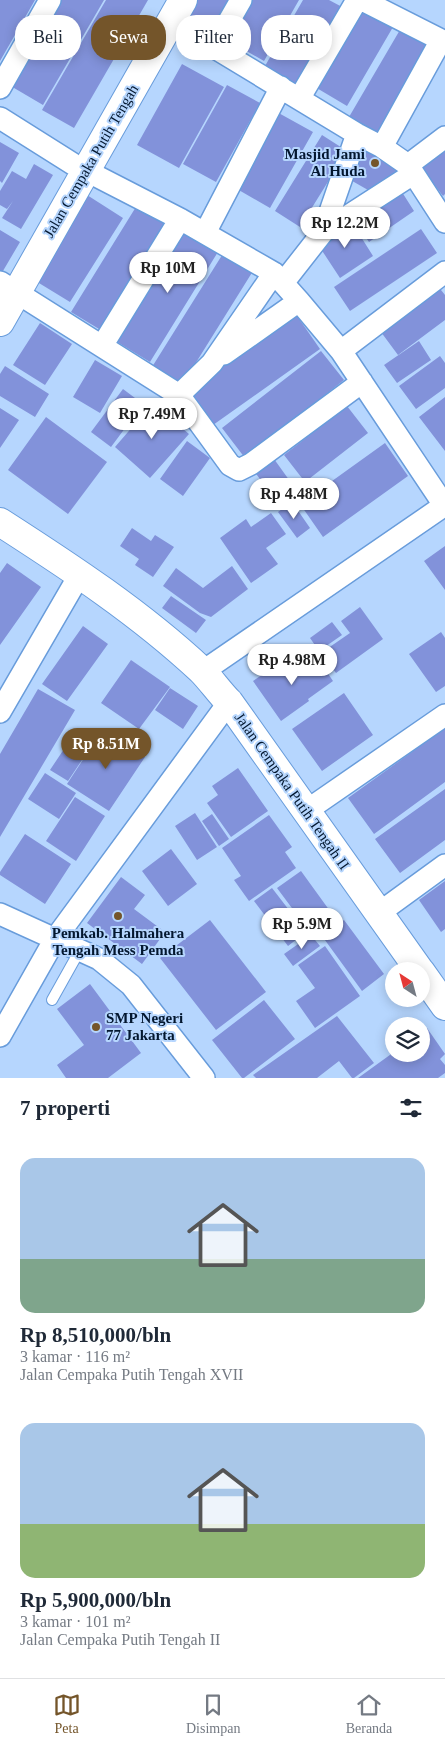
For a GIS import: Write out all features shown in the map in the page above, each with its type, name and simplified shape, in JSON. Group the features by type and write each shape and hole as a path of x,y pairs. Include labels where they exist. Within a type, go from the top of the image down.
{"street":[{"path":"0,88 50,0"},
{"path":"232,15 241,0"},
{"path":"299,99 357,0"},
{"path":"362,0 443,42 382,147"},
{"name":"Jalan Cempaka Putih Tengah","path":"0,322 8,287 86,171 176,11"},
{"path":"236,60 357,134 382,147 411,170 445,222"},
{"path":"205,233 281,87"},
{"path":"0,118 86,171 180,219 278,278 341,351 445,505 202,672"},
{"path":"323,232 357,134"},
{"path":"179,395 212,363 278,278 323,232 411,170 445,137"},
{"path":"102,346 180,219"},
{"path":"341,351 445,272"},
{"path":"8,287 179,395 230,465 239,470 251,464 362,382"},
{"path":"212,363 299,301"},
{"name":"Jalan Cempaka Putih Tengah II","path":"0,522 80,574 163,637 202,672 229,702 414,962"},
{"path":"0,712 80,574"},
{"path":"0,1036 54,939 229,702"},
{"path":"306,811 445,715"},
{"path":"379,913 445,865"},
{"path":"0,914 99,959 131,985 204,1078"},
{"name":"Jalan Cempaka Putih Tengah II","path":"430,985 445,1006"}],"lane":[{"path":"52,1000 80,950"}],"building":[{"path":"0,0 35,0 26,15 15,15 15,35 0,61"},
{"path":"59,0 104,0 95,15 91,15 91,22 81,40 81,15 50,15"},
{"path":"106,0 148,0 139,15 97,15"},
{"path":"197,0 229,0 220,15 188,15"},
{"path":"253,0 299,0 290,15 261,15 261,59 251,54 251,15 244,15"},
{"path":"303,0 329,0 344,8 332,29 332,15 294,15"},
{"path":"362,9 393,27 347,106 315,87"},
{"path":"404,23 433,40 378,134 349,117"},
{"path":"91,26 91,60 113,60 74,128 42,110 71,60 81,60 81,43"},
{"path":"24,60 69,60 43,105 9,85"},
{"path":"268,60 315,60 300,86 265,66"},
{"path":"182,64 224,87 179,168 137,145"},
{"path":"227,85 260,103 216,182 183,164"},
{"path":"275,111 313,132 270,208 237,189"},
{"path":"322,135 347,151 300,227 275,211"},
{"path":"445,141 445,194 443,196 417,163"},
{"path":"0,142 19,153 2,183 0,181"},
{"name":"Masjid Jami Al Huda","path":"367,144 402,171 375,194 347,178"},
{"path":"34,164 53,175 21,229 2,218 13,201 7,209 0,205 0,191 12,171 26,179"},
{"path":"400,189 414,211 369,242 354,220"},
{"path":"87,195 123,218 70,302 34,280"},
{"path":"139,202 172,223 104,332 71,312"},
{"path":"351,221 373,256 340,278 317,243"},
{"path":"186,226 221,247 150,362 114,340"},
{"path":"421,229 437,253 350,311 334,287"},
{"path":"0,230 20,242 0,276"},
{"path":"224,252 253,271 182,385 152,367"},
{"path":"437,285 445,295 445,320 398,355 378,328"},
{"path":"295,313 320,349 213,425 188,390"},
{"path":"40,323 72,344 45,385 13,365"},
{"path":"419,341 431,360 397,383 384,365"},
{"path":"321,351 344,380 245,458 222,428"},
{"path":"440,356 445,363 445,388 416,409 399,386"},
{"path":"95,360 122,376 100,413 73,397"},
{"path":"5,366 49,394 35,417 0,396 0,374"},
{"path":"123,389 143,404 111,447 91,432"},
{"path":"445,397 445,451 419,417"},
{"path":"153,403 189,434 150,478 115,447"},
{"path":"347,406 368,433 305,482 284,455"},
{"path":"0,408 19,420 0,448"},
{"path":"46,417 107,462 68,514 8,470"},
{"path":"187,441 210,458 183,496 160,479"},
{"path":"385,443 408,476 323,537 300,504"},
{"path":"269,452 292,484 274,497 250,466"},
{"path":"292,502 310,528 297,538 278,512"},
{"path":"271,513 286,534 266,548 278,564 251,583 220,538 246,519 251,527"},
{"path":"132,528 151,541 155,535 174,547 153,577 135,565 139,559 120,546"},
{"path":"445,546 445,590 424,561"},
{"path":"7,563 41,587 0,645 0,573"},
{"path":"232,566 248,589 211,617 200,613 163,586 176,568 203,588"},
{"path":"171,596 206,620 196,633 162,608"},
{"path":"360,607 383,639 336,673 321,653 350,633 341,621"},
{"path":"332,622 342,635 319,651 310,638"},
{"path":"83,626 108,644 67,701 42,684"},
{"path":"441,632 445,638 445,686 436,692 409,654"},
{"path":"316,656 333,681 281,721 253,681 281,662 290,674"},
{"path":"131,660 170,687 139,729 101,703"},
{"path":"170,688 198,706 183,729 155,710"},
{"path":"38,689 75,710 0,837 0,754"},
{"path":"344,693 373,735 322,771 292,729"},
{"path":"445,728 445,782 374,834 348,798"},
{"path":"103,729 145,757 109,811 67,784"},
{"path":"72,737 90,748 68,781 50,770"},
{"path":"238,768 268,811 231,837 207,803 218,795 212,786"},
{"path":"45,773 76,793 59,819 28,799"},
{"path":"445,789 445,840 400,873 375,839"},
{"path":"75,797 105,816 76,861 46,841"},
{"path":"195,813 217,847 197,860 175,826"},
{"path":"212,814 229,839 219,846 202,821"},
{"path":"269,815 292,847 285,852 296,868 249,901 234,880 241,876 222,848"},
{"path":"25,834 71,864 45,904 0,875 0,872"},
{"path":"171,849 197,884 168,906 142,871"},
{"path":"301,871 335,918 312,935 277,888"},
{"name":"Pemkab. Halmahera Tengah Mess Pemda","path":"121,877 145,895 134,909 165,932 142,964 87,923"},
{"path":"445,881 445,929 441,932 419,900"},
{"path":"272,888 306,932 288,946 254,901"},
{"path":"210,920 266,992 216,1030 160,958"},
{"path":"344,920 384,974 362,991 322,936"},
{"path":"311,935 320,946 293,966 284,954"},
{"path":"325,946 360,996 315,1028 296,1001 315,988 298,965"},
{"name":"SMP Negeri 77 Jakarta","path":"90,984 141,1053 108,1078 66,1078 57,1065 84,1045 57,1009"},
{"path":"264,1000 295,1039 242,1078 212,1040"},
{"path":"337,1016 374,1063 354,1078 339,1061 317,1078 256,1078 253,1075"},
{"path":"430,1032 445,1054 440,1059 445,1065 445,1073 438,1078 358,1078 385,1058 385,1062 430,1062"}],"place":[{"name":"Masjid Jami Al Huda","path":"375,163"},
{"name":"Pemkab. Halmahera Tengah Mess Pemda","path":"118,916"},
{"name":"SMP Negeri 77 Jakarta","path":"96,1027"}]}
